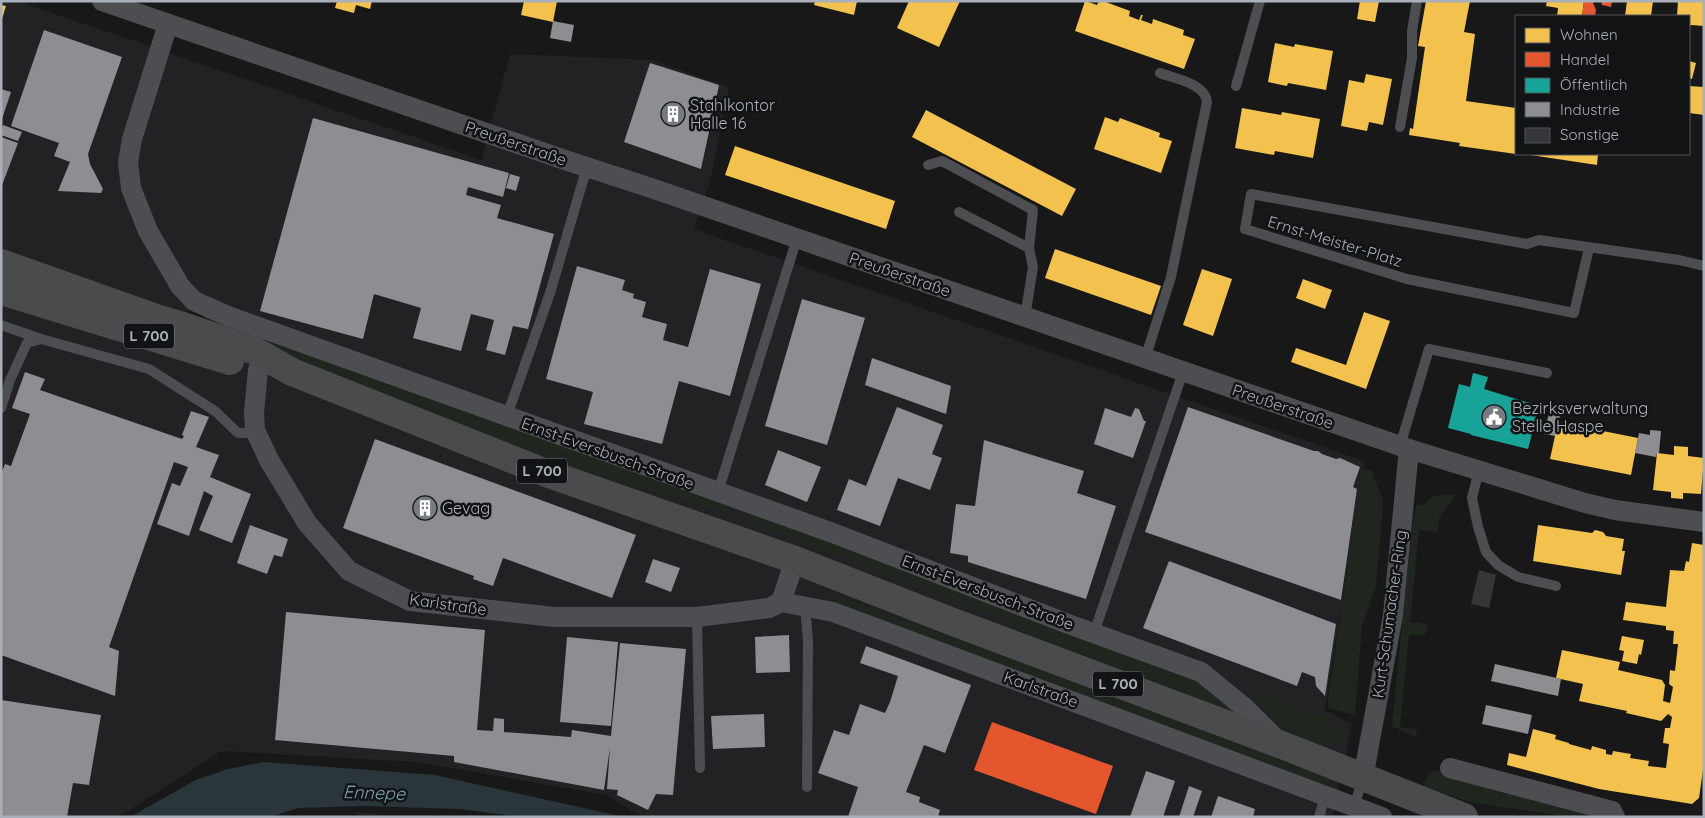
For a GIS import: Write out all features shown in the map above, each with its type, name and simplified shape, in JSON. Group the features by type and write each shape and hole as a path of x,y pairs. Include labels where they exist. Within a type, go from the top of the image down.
{"main road":[{"name":"L 700","path":"1,263 159,320 256,351 292,372 549,474 796,560 953,622 1282,745 1464,817"},
{"name":"L 700","path":"1,291 258,370 292,372"}],"street":[{"name":"Preußerstraße","path":"102,1 1405,448 1585,503 1615,510 1704,522"},
{"name":"Ernst-Eversbusch-Straße","path":"168,24 132,139 128,162 130,188 145,222 180,286 194,300 228,316 833,533 1201,672 1245,708 1282,745"},
{"name":"Karlstraße","path":"258,370 254,413 255,430 269,460 307,523 349,571 410,601 554,617 697,617 769,608 781,602 834,612 1382,817"},
{"name":"Kurt-Schumacher-Ring","path":"1363,778 1392,615 1405,448"},
{"path":"781,602 796,560"},
{"path":"1450,768 1612,811 1615,817"}],"lane":[{"path":"1236,86 1260,1"},
{"path":"1400,127 1412,58 1412,31 1417,1"},
{"path":"1145,359 1171,277 1207,102 1204,92 1198,87 1160,73"},
{"path":"928,165 942,161 1033,210 1029,248 1033,267 1025,317"},
{"path":"507,416 550,293 587,167"},
{"name":"Ernst-Meister-Platz","path":"1588,248 1574,313 1407,278 1245,229 1252,194 1527,244 1539,240 1679,260 1704,266"},
{"path":"959,212 1029,248"},
{"path":"718,492 797,238"},
{"path":"1,325 41,339 149,369 215,411 238,433 255,430"},
{"path":"1,408 10,380 27,343 41,339"},
{"path":"1405,448 1429,349 1547,373"},
{"path":"1094,633 1183,372"},
{"path":"1479,470 1472,498 1486,552 1498,565 1518,577 1556,586"},
{"path":"805,606 808,642 807,787"},
{"path":"697,617 700,768"},
{"path":"1354,806 1363,778"},
{"path":"1319,817 1325,796"}],"shaded area":[{"path":"1,1 18,1 481,160 510,54 652,60 729,87 710,181 694,229 1364,461 1325,710 1352,724 1333,815 1338,817 642,817 607,795 416,762 222,751 118,817 1,817","holes":["191,308 205,317 195,320 181,315","578,472 732,506 729,514 690,501","835,595 1128,700 1330,786 1200,739","990,614 1200,682 1029,636","1247,694 1327,718 1347,738 1340,743 1324,746 1293,735"]},
{"path":"245,329 732,505 729,514 690,501 578,472 482,435 233,332"},
{"path":"1362,468 1372,471 1383,501 1376,585 1362,626 1355,715 1328,708 1328,700"},
{"path":"1446,494 1456,495 1440,516 1437,532 1419,530 1410,622 1428,624 1425,635 1409,635 1400,727 1417,729 1416,737 1393,727 1392,724 1412,527 1417,504 1423,506 1432,497"},
{"path":"749,512 1194,679 1240,714 1061,649 1029,636 990,614 746,520"},
{"path":"835,595 1128,700 1332,779 1332,784 1331,786 1324,784 832,603 829,601 831,596"},
{"path":"1246,694 1269,696 1327,718 1348,738 1334,744 1320,745 1306,741 1280,724"},
{"path":"1434,770 1602,814 1605,817 1570,817 1470,802 1424,787 1426,777"},
{"path":"357,812 400,817 356,817"}],"water":[{"name":"Ennepe","path":"264,762 435,775 624,817 521,817 460,809 364,806 298,808 270,817 130,817 196,780 228,769"}],"building: Wohnen":[{"path":"337,1 372,1 370,9 356,5 354,13 335,8"},
{"path":"524,1 557,1 553,22 521,15"},
{"path":"815,1 857,1 854,15 814,5"},
{"path":"909,1 960,1 939,47 897,28"},
{"path":"1085,1 1097,5 1099,1 1103,1 1130,11 1129,16 1139,20 1141,15 1143,15 1141,20 1152,24 1153,19 1184,30 1183,35 1195,39 1184,69 1075,31"},
{"path":"1360,1 1379,1 1375,22 1357,19"},
{"path":"1426,1 1470,1 1464,32 1475,34 1466,101 1515,108 1515,154 1459,146 1460,143 1409,135 1410,128 1413,129 1425,47 1418,46"},
{"path":"1547,1 1584,1 1582,15 1557,15 1558,8 1546,6"},
{"path":"1627,1 1653,1 1651,15 1625,15"},
{"path":"1678,1 1704,1 1704,26 1690,26 1690,15 1677,15"},
{"path":"1,5 6,6 2,19 1,19"},
{"path":"1275,43 1294,47 1295,44 1333,51 1326,90 1288,83 1287,86 1268,82"},
{"path":"1690,61 1696,63 1692,79 1690,78"},
{"path":"1366,74 1392,79 1383,125 1369,122 1367,131 1341,126 1349,80 1364,83"},
{"path":"1690,86 1704,87 1704,115 1690,113"},
{"path":"1242,108 1281,115 1282,112 1320,119 1313,158 1275,151 1274,155 1235,148"},
{"path":"926,110 1076,189 1062,216 912,137"},
{"path":"1105,117 1118,122 1120,118 1160,133 1159,137 1172,141 1161,173 1094,149"},
{"path":"735,146 895,201 886,229 725,175"},
{"path":"1531,155 1598,155 1597,165"},
{"path":"1055,249 1161,286 1151,315 1045,278"},
{"path":"1202,269 1232,279 1213,336 1183,325"},
{"path":"1303,279 1332,290 1325,309 1296,298"},
{"path":"1364,312 1390,321 1366,389 1291,362 1296,348 1346,365"},
{"path":"1558,422 1638,438 1631,475 1550,459"},
{"path":"1674,446 1688,447 1688,456 1704,458 1701,494 1683,493 1683,499 1671,498 1671,492 1653,490 1657,453 1674,455"},
{"path":"1538,525 1592,533 1595,530 1603,532 1606,536 1624,539 1622,551 1625,551 1621,575 1533,561"},
{"path":"1692,543 1704,545 1704,763 1699,798 1692,804 1599,789 1507,765 1509,753 1526,757 1533,729 1556,735 1555,739 1569,744 1591,750 1592,746 1606,750 1606,754 1612,755 1613,751 1631,754 1630,758 1649,761 1648,766 1666,768 1669,744 1663,743 1665,728 1670,728 1672,717 1668,714 1661,721 1626,713 1627,711 1579,701 1583,684 1556,678 1562,650 1620,662 1618,670 1662,680 1665,685 1663,701 1670,703 1673,687 1669,684 1670,670 1675,671 1678,644 1673,644 1674,631 1666,630 1666,626 1623,620 1626,602 1666,607 1670,570 1684,571 1686,561 1689,562"},
{"path":"1622,636 1644,640 1637,664 1622,661 1624,651 1619,650"}],"building: Handel":[{"path":"1584,1 1595,1 1593,3 1596,10 1595,15 1582,15"},
{"path":"1601,1 1612,1 1611,7 1602,5"},
{"path":"992,722 1113,766 1096,814 974,770"}],"building: Öffentlich":[{"name":"Bezirksverwaltung Stelle Haspe","path":"1473,373 1488,377 1484,389 1539,406 1528,449 1448,428 1459,384 1470,387"}],"building: Industrie":[{"path":"553,21 574,25 571,42 550,38"},
{"path":"44,30 122,57 88,154 90,164 103,189 101,193 58,191 70,162 54,156 59,143 11,126"},
{"name":"Stahlkontor Halle 16","path":"650,63 719,85 701,169 624,142"},
{"path":"1,89 11,92 2,119 1,119"},
{"path":"313,118 509,173 503,197 468,187 466,195 501,205 497,218 554,234 528,329 513,326 505,355 486,350 494,320 471,314 461,351 413,338 421,308 374,294 363,339 260,311"},
{"path":"3,125 22,132 18,141 1,135"},
{"path":"1,137 18,143 1,188"},
{"path":"510,174 520,177 516,191 506,188"},
{"path":"577,266 625,280 622,290 634,294 633,298 646,302 642,317 667,324 663,340 688,347 710,269 761,284 730,396 679,381 662,444 584,424 593,392 546,379"},
{"path":"802,299 865,318 827,445 765,426"},
{"path":"872,358 951,386 946,414 865,385"},
{"path":"25,372 45,379 40,390 182,439 191,411 209,417 196,447 219,455 210,477 251,494 232,543 199,530 213,496 204,491 189,536 157,524 172,483 180,486 188,467 174,462 109,647 119,651 115,696 1,655 1,474 5,464 11,466 30,414 12,408"},
{"path":"897,407 943,425 932,454 942,458 930,490 898,478 880,526 837,510 849,479 866,486"},
{"path":"1188,407 1318,451 1336,459 1340,458 1360,467 1353,487 1357,489 1341,600 1145,532"},
{"path":"1105,408 1131,417 1135,408 1139,409 1144,421 1146,421 1133,458 1094,444"},
{"path":"1549,413 1560,416 1555,436 1544,434"},
{"path":"1650,430 1661,431 1659,453 1657,453 1656,457 1635,453 1639,433 1650,435"},
{"path":"375,439 636,535 612,598 503,558 493,586 473,579 474,576 343,528"},
{"path":"984,440 1084,471 1077,493 1116,506 1086,599 968,562 968,556 950,553 956,504 975,506"},
{"path":"778,450 821,467 807,502 765,485"},
{"path":"250,525 288,539 282,557 274,555 267,574 237,563"},
{"path":"653,559 680,568 671,592 645,582"},
{"path":"1169,561 1336,624 1325,696 1316,686 1315,677 1302,672 1297,686 1143,628"},
{"path":"286,612 485,630 477,730 493,731 494,718 504,719 504,732 571,737 572,730 611,736 620,643 686,649 673,795 656,794 648,810 617,795 618,790 607,789 610,747 604,790 454,762 454,756 275,740"},
{"path":"789,635 790,672 756,673 755,637"},
{"path":"567,637 618,642 611,726 560,722"},
{"path":"866,646 971,685 945,753 924,745 906,792 920,797 919,802 940,810 938,817 848,817 858,787 818,773 834,730 849,735 860,704 885,713 890,702 898,676 860,663"},
{"path":"1495,664 1561,679 1558,696 1491,681"},
{"path":"1,700 101,715 89,785 73,783 67,817 1,817"},
{"path":"1486,705 1532,715 1528,734 1482,724"},
{"path":"764,714 765,747 713,749 711,716"},
{"path":"1146,771 1175,781 1163,817 1130,817"},
{"path":"1189,786 1202,791 1193,817 1179,817"},
{"path":"1218,796 1255,809 1253,817 1211,817"}],"building: Sonstige":[{"path":"1479,570 1496,575 1489,608 1471,604"}],"place":[{"name":"Stahlkontor Halle 16","path":"673,114"},
{"name":"Bezirksverwaltung Stelle Haspe","path":"1494,417"},
{"name":"Gevag","path":"425,508"}]}
